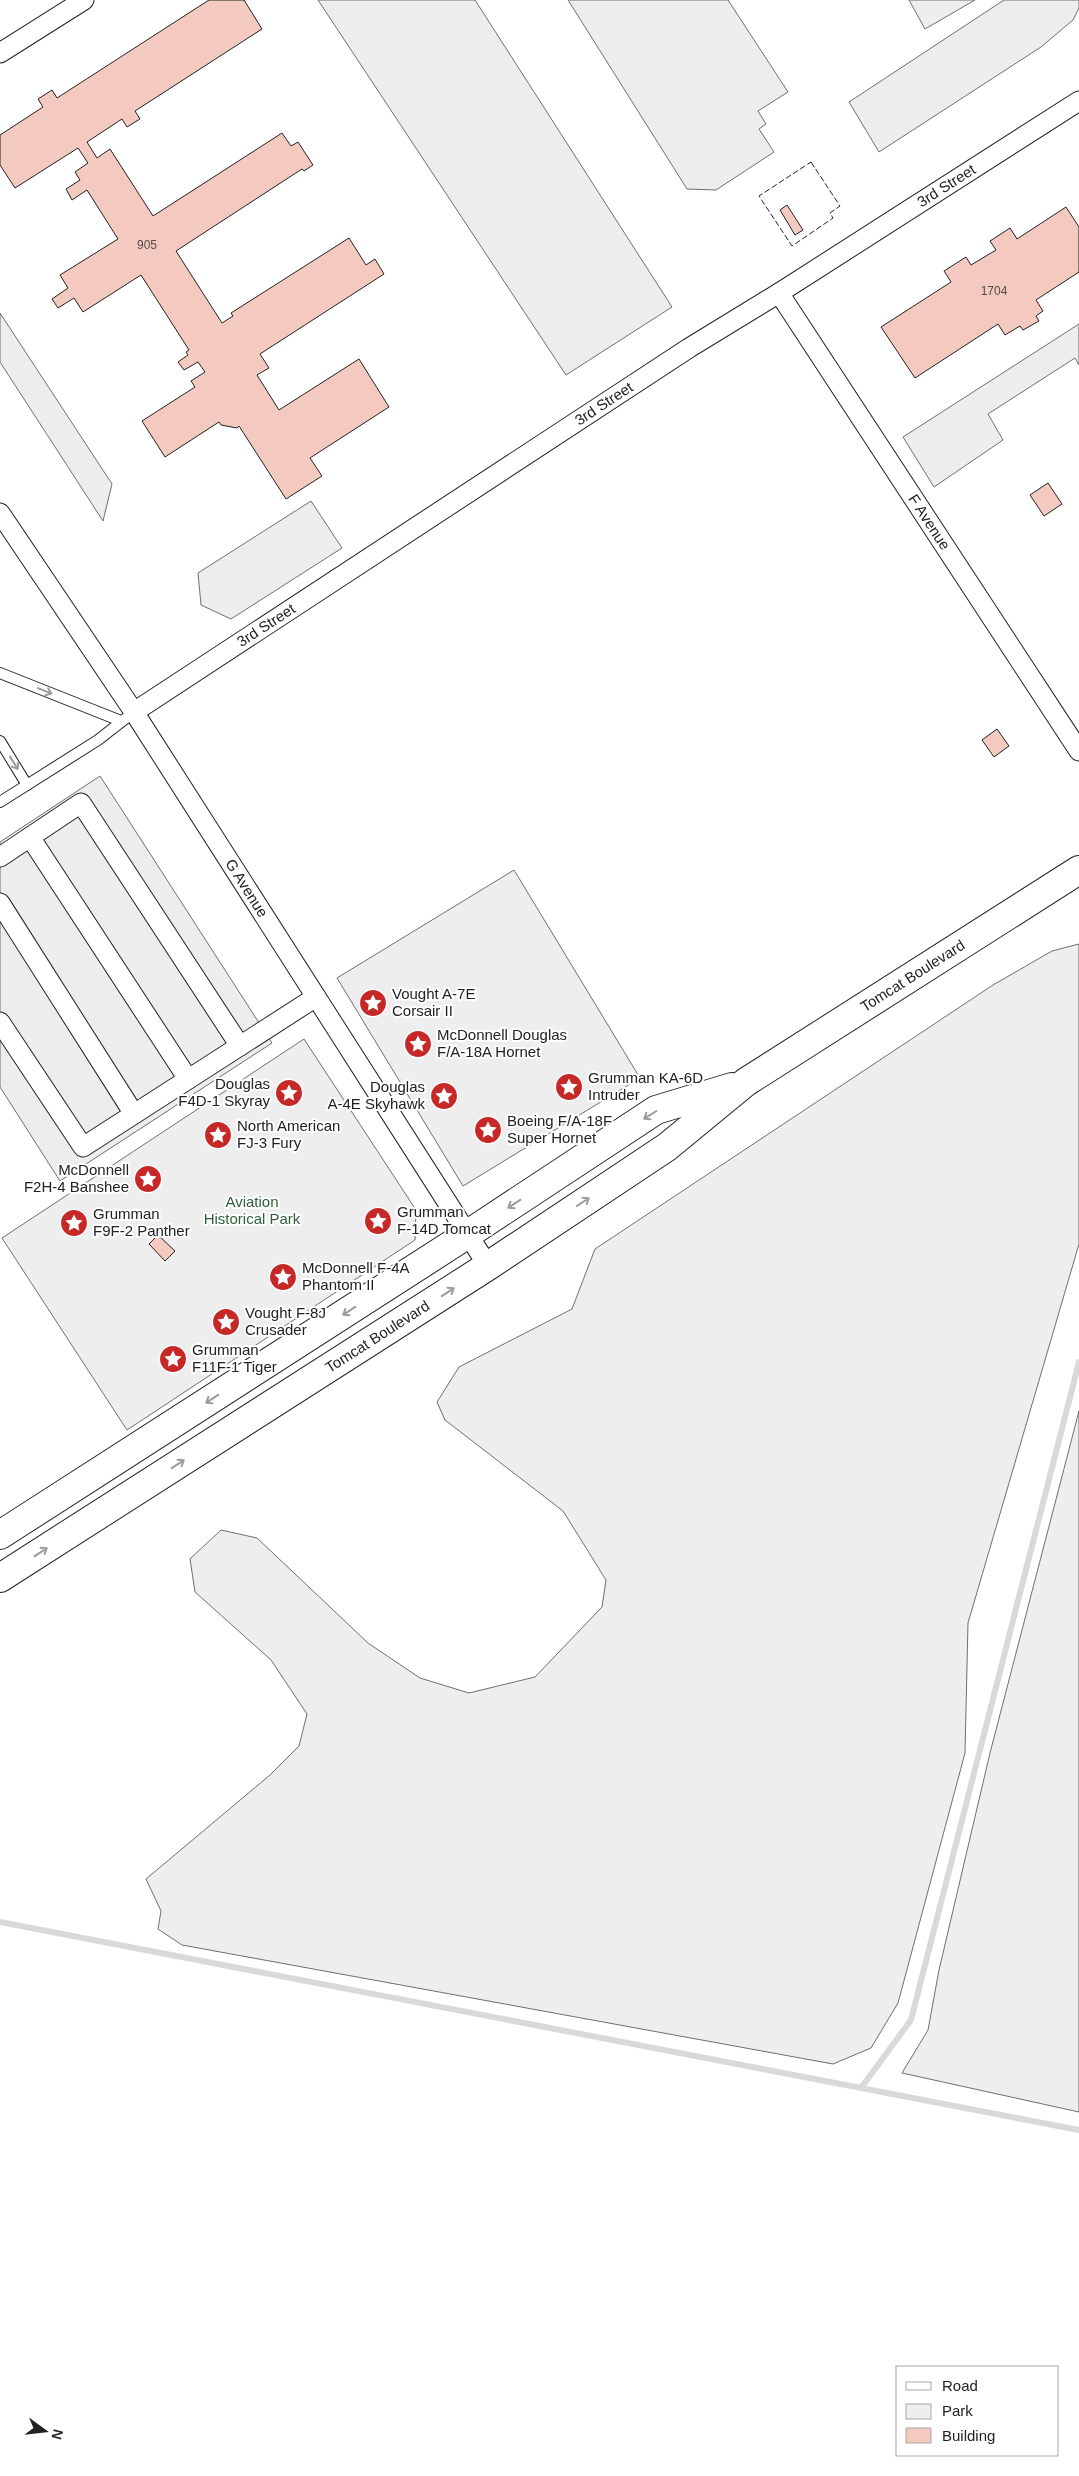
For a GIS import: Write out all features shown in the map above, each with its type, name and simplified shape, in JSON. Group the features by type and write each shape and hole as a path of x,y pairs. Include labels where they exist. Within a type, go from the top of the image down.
{"main road":[{"name":"Tomcat Boulevard","path":"0,1578 488,1266 667,1146 746,1082 1079,870"},
{"name":"Tomcat Boulevard","path":"0,1535 468,1234 656,1110 746,1082"}],"street":[{"path":"0,53 84,0"},
{"name":"3rd Street","path":"127,717 689,348 779,293 1079,101"},
{"name":"F Avenue","path":"779,293 1079,751"},
{"name":"G Avenue","path":"0,513 127,717 316,997 488,1266"},
{"path":"0,857 81,803 240,1046"},
{"path":"30,837 188,1079"},
{"path":"0,903 134,1114"},
{"path":"0,1022 83,1147 316,997"}],"lane":[{"path":"0,673 127,717"},
{"path":"0,802 98,740 127,717"},
{"path":"0,741 27,785"}],"green space":[{"path":"909,0 975,0 925,29"},
{"path":"514,870 640,1078 463,1186 337,978"},
{"path":"1079,944 1079,1244 968,1623 965,1753 898,2003 871,2048 833,2064 182,1945 158,1929 161,1911 146,1879 270,1775 299,1746 307,1714 271,1660 195,1592 190,1559 221,1530 257,1538 368,1643 420,1678 469,1693 535,1677 602,1607 606,1580 563,1511 445,1420 437,1402 459,1367 572,1309 595,1249 993,985 1052,951"},
{"name":"Aviation Historical Park","path":"304,1039 416,1210 415,1240 127,1430 2,1238"},
{"path":"1079,1411 1079,2112 902,2073 928,2030 939,1970 990,1753"}],"shaded area":[{"path":"318,0 475,0 672,307 566,375"},
{"path":"568,0 728,0 788,92 758,111 766,124 759,129 774,152 716,190 687,189"},
{"path":"1004,0 1079,0 1079,8 1073,20 1041,47 879,152 849,102"},
{"path":"0,313 112,484 103,521 0,362"},
{"path":"1079,324 1079,365 1075,358 988,414 1003,440 934,487 903,437"},
{"path":"311,501 342,548 231,619 201,605 198,573"},
{"path":"100,776 272,1043 60,1181 0,1087 0,842"}],"building":[{"path":"209,0 244,0 262,29 135,111 140,119 127,127 122,119 87,142 97,158 110,149 153,216 282,133 291,146 298,142 313,165 304,171 302,169 176,251 222,323 233,316 231,313 349,238 366,265 375,259 384,274 260,354 269,368 257,375 279,410 359,359 389,407 310,458 322,476 286,499 239,426 237,428 221,425 219,422 165,457 142,421 195,387 191,381 205,372 198,362 184,370 178,362 188,355 186,352 189,350 141,275 83,312 74,298 58,308 52,299 68,288 60,275 118,239 87,190 72,200 66,189 80,180 75,172 88,163 78,148 15,188 0,165 0,135 43,107 38,99 52,90 57,98"},
{"path":"787,205 803,230 795,235 780,210"},
{"path":"1066,207 1079,227 1079,272 1036,300 1043,311 1036,316 1039,321 1023,330 1020,326 1005,335 998,324 915,378 881,327 951,282 944,271 966,257 971,265 996,250 990,241 1010,228 1017,239"},
{"path":"1048,483 1062,504 1044,516 1030,495"},
{"path":"997,729 1009,746 994,757 982,740"},
{"path":"158,1235 175,1251 165,1261 149,1244"}],"waterway":[{"path":"861,2088 911,2020 1079,1362"},
{"path":"0,1922 1079,2130"}],"fence":[{"path":"811,162 840,206 830,213 833,218 792,246 759,196 811,162"}],"place":[{"name":"Vought A-7E Corsair II","path":"373,1003"},
{"name":"McDonnell Douglas F/A-18A Hornet","path":"418,1044"},
{"name":"Grumman KA-6D Intruder","path":"569,1087"},
{"name":"Douglas F4D-1 Skyray","path":"289,1093"},
{"name":"Douglas A-4E Skyhawk","path":"444,1096"},
{"name":"Boeing F/A-18F Super Hornet","path":"488,1130"},
{"name":"North American FJ-3 Fury","path":"218,1135"},
{"name":"McDonnell F2H-4 Banshee","path":"148,1179"},
{"name":"Grumman F-14D Tomcat","path":"378,1221"},
{"name":"Grumman F9F-2 Panther","path":"74,1223"},
{"name":"McDonnell F-4A Phantom II","path":"283,1277"},
{"name":"Vought F-8J Crusader","path":"226,1322"},
{"name":"Grumman F11F-1 Tiger","path":"173,1359"}]}
